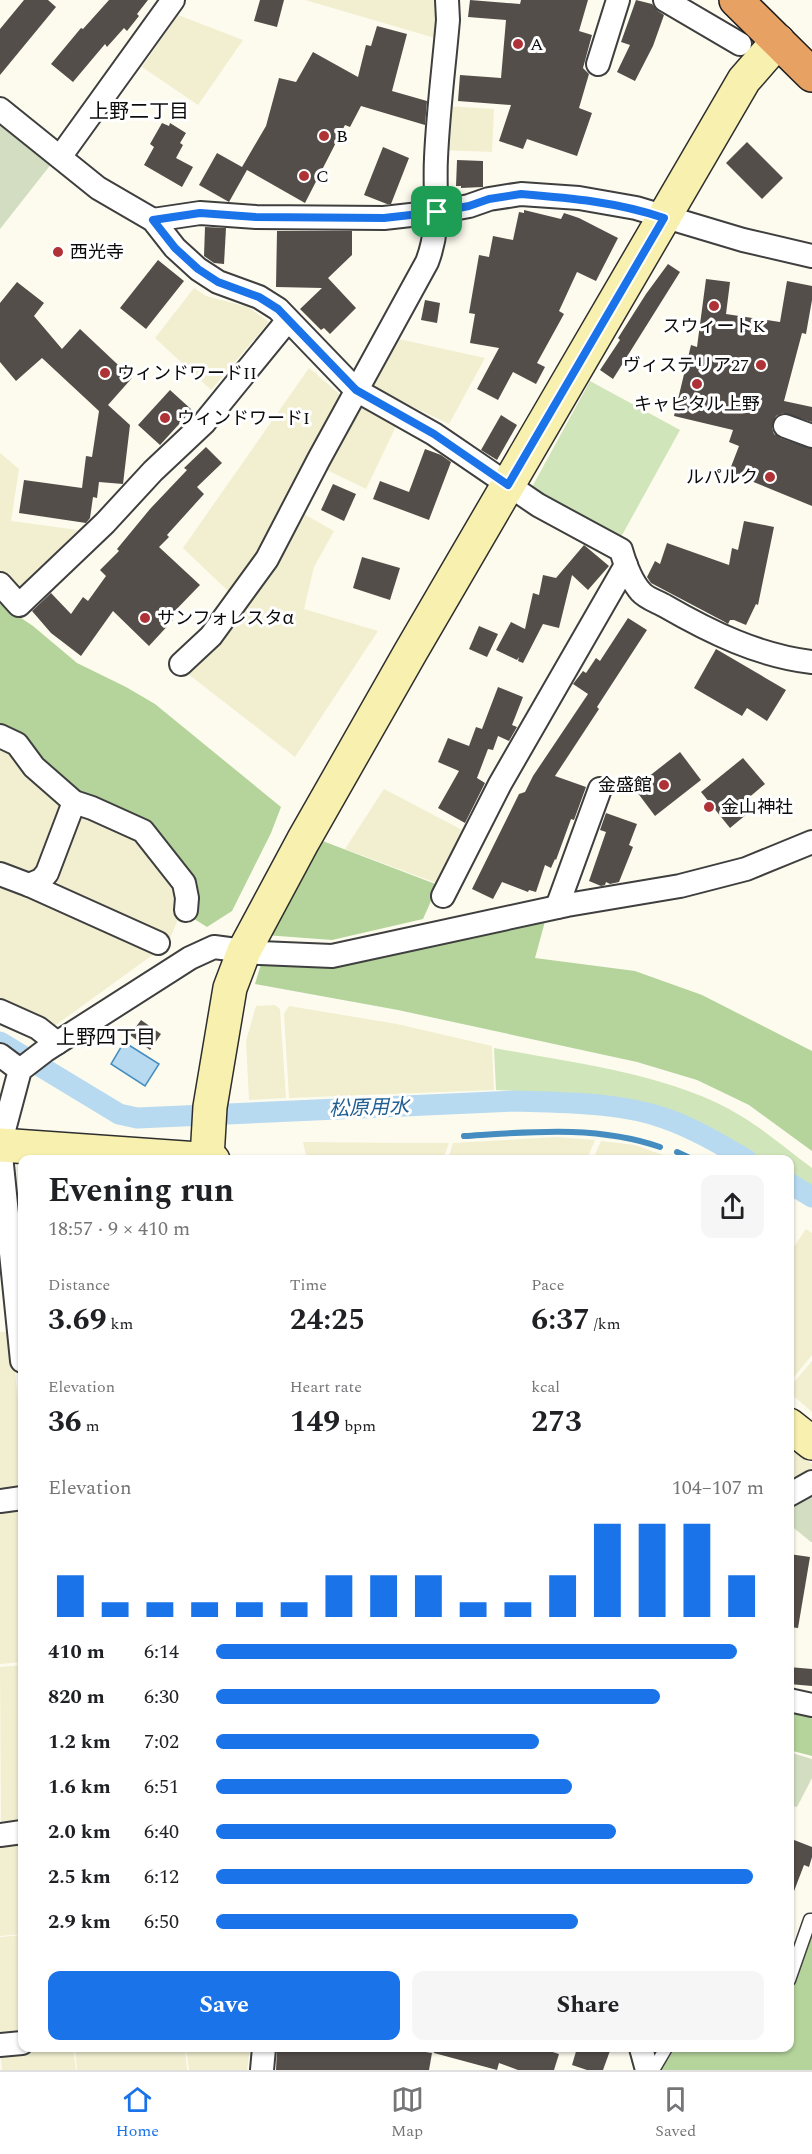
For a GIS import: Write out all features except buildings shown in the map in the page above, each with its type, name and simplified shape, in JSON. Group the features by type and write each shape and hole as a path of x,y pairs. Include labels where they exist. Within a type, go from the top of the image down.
{"highway":[{"path":"736,0 812,75"}],"street":[{"path":"60,157 173,0"},
{"path":"181,664 211,636 267,559 427,262 436,232 436,158 448,20 447,0"},
{"path":"598,64 618,0"},
{"path":"665,0 740,44"},
{"path":"0,1145 210,1138 230,988 244,951 309,831 748,73 778,41"},
{"path":"0,109 98,188 153,220 175,248 198,269 218,282 259,297 278,309 356,390 434,434 538,505 621,550 626,566 642,593 693,622 745,646 790,660 812,662"},
{"path":"153,220 200,213 256,217 384,218 437,212 469,206 489,199 521,194 579,198 636,208 743,240 812,256"},
{"path":"0,584 19,605 105,523 153,471 204,423 288,320"},
{"path":"785,426 812,436"},
{"path":"443,896 500,784 626,566"},
{"path":"0,736 17,744 34,767 74,802 142,831 184,883 187,898 186,910"},
{"path":"557,907 600,789"},
{"path":"29,885 41,880 47,873 74,802"},
{"path":"0,1055 38,1056 199,953 214,947 260,954 332,956 557,907 680,886 746,868 812,842"},
{"path":"0,874 158,943"},
{"path":"0,1011 38,1028 38,1056 0,1145 18,1322"},
{"path":"794,1429 812,1443"},
{"path":"794,1492 812,1482"},
{"path":"0,1501 18,1499"},
{"path":"794,1701 812,1705"},
{"path":"0,1835 18,1833"},
{"path":"0,2045 18,2043"},
{"path":"262,2070 264,2052"},
{"path":"642,2052 647,2070"}],"lane":[{"path":"794,1966 810,1920 812,1920"},
{"path":"653,2070 664,2052"}],"shaded area":[{"path":"305,0 435,0 435,38"},
{"path":"178,15 243,40 198,105 142,67"},
{"path":"446,106 494,109 492,152 442,150"},
{"path":"194,288 206,296 248,307 269,322 211,390 155,338"},
{"path":"394,338 485,358 449,424 369,386"},
{"path":"309,368 342,396 260,553 229,592 183,548"},
{"path":"360,406 396,426 366,489 325,469"},
{"path":"0,453 19,469 11,521 78,530 16,591 0,573"},
{"path":"304,514 334,531 314,567 304,609 378,631 295,757 188,674 219,644 276,566"},
{"path":"0,742 68,804 38,876 0,868"},
{"path":"384,789 464,831 439,884 345,849"},
{"path":"77,812 138,836 178,886 180,914 169,941 46,885"},
{"path":"0,880 158,951 53,1027 37,1015 0,1000"},
{"path":"275,1005 280,1009 286,1098 249,1100 246,1041 256,1006"},
{"path":"289,1006 397,1024 492,1046 494,1090 289,1098 284,1014"},
{"path":"555,1137 595,1140 589,1155 449,1155 453,1143"},
{"path":"601,1141 635,1145 663,1155 595,1155"},
{"path":"303,1142 449,1143 444,1155 306,1155"},
{"path":"806,1229 812,1233 812,1355 794,1377 794,1247"},
{"path":"11,1331 18,1403 18,1490 0,1492 0,1332"},
{"path":"812,1361 812,1412 794,1396 794,1382"},
{"path":"794,1450 812,1464 812,1468 794,1480"},
{"path":"18,1506 18,1662 0,1664 0,1508"},
{"path":"18,1665 18,1823 1,1825 0,1667"},
{"path":"18,1840 18,1934 0,1936 0,1842"},
{"path":"18,1935 18,2033 0,2035 0,1937"},
{"path":"0,2052 74,2052 76,2070 2,2070"},
{"path":"75,2052 185,2052 187,2070 77,2070"},
{"path":"187,2052 249,2052 247,2070 189,2070"}],"green space":[{"path":"0,121 52,163 0,229"},
{"path":"590,381 680,430 621,537 532,487"},
{"path":"0,604 33,626 77,663 155,704 281,807 271,833 232,911 207,927 191,917 188,875 75,795 0,729"},
{"path":"320,840 438,885 423,919 332,940 265,935"},
{"path":"547,914 535,958 635,971 702,995 812,1051 812,1151 749,1105 697,1080 637,1062 398,1010 255,984 261,964"},
{"path":"494,1048 654,1080 714,1102 750,1122 812,1168 812,1188 794,1178 794,1155 755,1155 696,1122 664,1110 626,1100 560,1093 496,1090"},
{"path":"812,1495 812,1542 794,1528 794,1505"},
{"path":"794,1707 812,1712 812,1756 794,1751"},
{"path":"794,1754 812,1759 812,1778 797,1807 794,1806"},
{"path":"812,1931 812,2070 661,2070 672,2052 794,2052 794,1984"}],"water":[{"path":"124,1042 159,1064 145,1086 111,1064"}],"waterway":[{"name":"松原用水","path":"0,1042 119,1114 137,1118 516,1101 590,1104 628,1109 664,1118 696,1131 739,1155"},
{"path":"464,1136 538,1132 587,1133 612,1135 660,1147"},
{"path":"677,1152 683,1155"},
{"name":"松原用水","path":"794,1186 812,1197"}],"place":[{"name":"A","path":"518,44"},
{"name":"B","path":"324,136"},
{"name":"C","path":"304,176"},
{"name":"西光寺","path":"58,252"},
{"name":"スウィートK","path":"714,306"},
{"name":"ヴィステリア27","path":"761,365"},
{"name":"ウィンドワードII","path":"105,373"},
{"name":"キャピタル上野","path":"697,384"},
{"name":"ウィンドワードI","path":"165,418"},
{"name":"ルパルク","path":"770,477"},
{"name":"サンフォレスタα","path":"145,618"},
{"name":"金盛館","path":"664,785"},
{"name":"金山神社","path":"709,807"}],"district":[{"name":"上野二丁目","path":"139,112"},
{"name":"上野四丁目","path":"106,1038"}],"route":[{"path":"521,194 579,198 636,208 664,218 508,485 434,434 356,390 278,309 259,297 218,282 198,269 175,248 153,220 200,213 256,217 384,218 437,212 469,206 489,199 521,194"}]}
